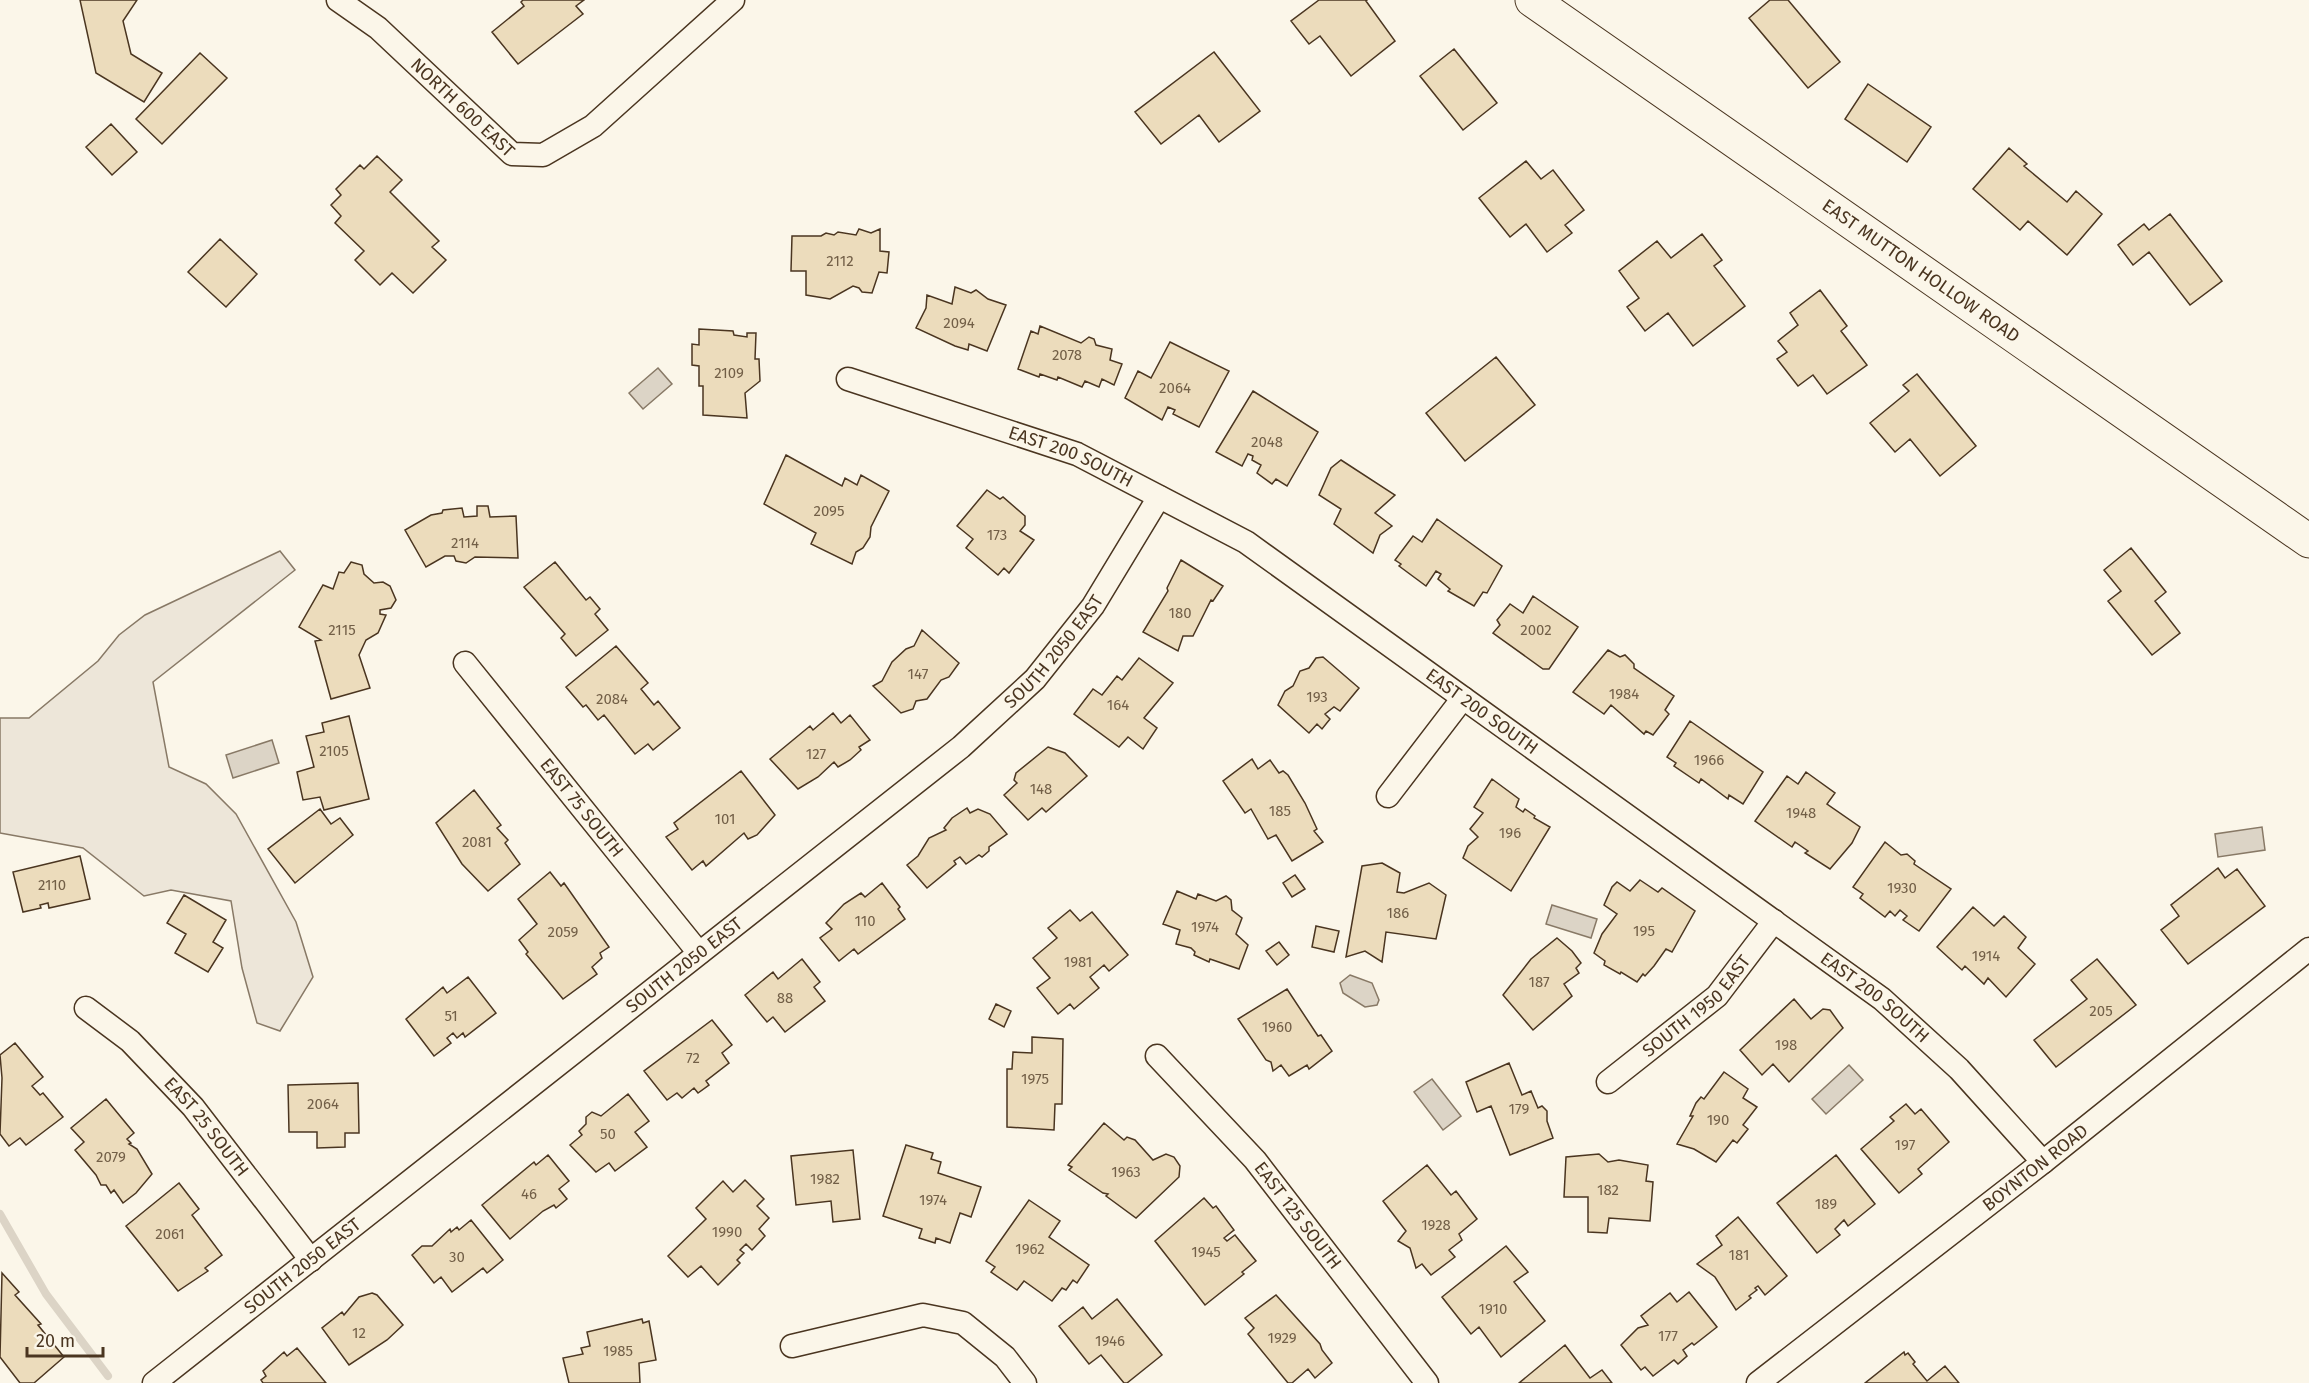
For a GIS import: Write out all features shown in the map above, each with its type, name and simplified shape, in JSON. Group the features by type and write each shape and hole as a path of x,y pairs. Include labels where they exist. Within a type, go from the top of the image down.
{"street":[{"name":"NORTH 600 EAST","path":"338,0 378,28 512,154 543,155 592,126 733,0"},
{"name":"EAST MUTTON HOLLOW ROAD","path":"1532,0 2309,542"},
{"name":"EAST 200 SOUTH","path":"848,379 1077,454 1246,542 1882,999 1959,1069 2043,1162"},
{"name":"SOUTH 2050 EAST","path":"154,1383 961,747 1035,680 1093,606 1159,497"},
{"name":"EAST 75 SOUTH","path":"465,663 699,953"},
{"path":"1388,796 1463,698"},
{"name":"SOUTH 1950 EAST","path":"1608,1082 1718,996 1774,921"},
{"name":"BOYNTON ROAD","path":"1770,1379 2309,949"},
{"name":"EAST 25 SOUTH","path":"86,1008 130,1041 193,1107 311,1260"},
{"name":"EAST 125 SOUTH","path":"1157,1056 1255,1160 1427,1383"},
{"path":"792,1346 923,1315 963,1323 1005,1357 1025,1383"}],"shaded area":[{"path":"658,368 672,384 643,409 629,393"},
{"path":"280,551 295,570 153,682 169,767 206,784 236,814 296,922 313,977 280,1031 257,1023 242,968 231,901 171,890 144,896 83,848 0,833 0,718 29,718 98,661 119,635 145,615"},
{"path":"272,740 279,763 233,778 226,755"},
{"path":"2262,827 2265,850 2218,857 2215,834"},
{"path":"1552,905 1597,919 1591,938 1546,924"},
{"path":"1350,975 1372,983 1379,1000 1377,1005 1365,1007 1343,993 1340,983"},
{"path":"1849,1065 1863,1080 1826,1114 1812,1099"},
{"path":"1432,1079 1461,1116 1443,1130 1414,1092"}],"building":[{"path":"80,0 137,0 123,21 131,54 162,73 144,102 96,73"},
{"path":"523,0 584,0 576,6 583,14 518,64 492,32 524,6 521,2"},
{"path":"1319,0 1367,0 1395,41 1351,76 1320,36 1309,44 1291,21"},
{"path":"1770,0 1788,0 1840,62 1808,88 1749,18"},
{"path":"1454,49 1497,103 1463,130 1420,76"},
{"path":"1214,52 1260,111 1219,142 1199,115 1161,144 1135,112"},
{"path":"200,53 227,78 162,144 136,119"},
{"path":"1868,84 1931,127 1907,162 1845,119"},
{"path":"111,124 137,152 112,175 86,147"},
{"path":"2009,148 2027,164 2024,166 2067,202 2076,191 2102,214 2067,255 2028,221 2020,230 1973,189"},
{"path":"377,156 402,180 390,192 439,241 432,247 446,260 413,293 392,273 380,285 355,260 364,251 335,223 341,216 331,205 341,195 336,189 360,165 364,169"},
{"path":"1526,161 1541,179 1553,170 1584,210 1565,225 1572,233 1547,252 1526,224 1510,237 1479,198"},
{"path":"2170,214 2222,281 2190,305 2149,252 2133,265 2118,245 2144,224 2149,230"},
{"path":"859,229 871,233 880,229 880,251 889,252 887,273 879,272 872,293 862,292 853,286 830,299 806,295 806,271 791,271 792,236 821,236 826,233 834,235 838,232 856,235"},
{"path":"1702,234 1722,260 1714,266 1745,306 1693,346 1668,313 1645,331 1627,307 1639,298 1619,271 1657,241 1671,258"},
{"path":"220,239 257,274 226,307 188,272"},
{"path":"955,287 971,293 976,290 988,299 1006,305 987,351 969,344 968,350 955,346 916,328 926,308 927,295 952,304"},
{"path":"1820,290 1847,326 1841,331 1867,365 1827,394 1813,375 1798,386 1777,359 1787,352 1778,341 1798,325 1790,313"},
{"path":"1040,326 1081,343 1089,337 1094,339 1096,345 1112,349 1110,360 1122,364 1114,385 1102,379 1099,387 1085,381 1082,387 1058,377 1057,380 1040,374 1039,377 1018,369 1031,331 1038,334"},
{"path":"699,329 733,331 734,335 747,337 747,333 756,333 755,359 759,359 760,381 745,393 747,418 703,415 703,386 699,386 699,366 692,365 692,344 699,345"},
{"path":"1170,342 1229,371 1199,427 1173,414 1175,410 1168,407 1162,420 1125,398 1138,371 1151,378"},
{"path":"1496,357 1535,405 1465,461 1426,413"},
{"path":"1917,374 1976,446 1940,476 1910,439 1895,452 1870,423 1909,391 1903,385"},
{"path":"1253,391 1318,432 1287,486 1276,479 1272,484 1257,473 1261,465 1252,460 1253,456 1248,454 1242,466 1216,452"},
{"path":"786,455 842,486 845,478 857,485 861,475 889,491 871,527 870,537 863,548 856,552 852,564 811,544 816,533 764,504"},
{"path":"1341,460 1395,495 1375,513 1392,526 1380,535 1373,553 1334,524 1341,509 1319,495 1331,468"},
{"path":"987,490 1000,499 1003,497 1025,516 1025,525 1020,531 1034,540 1009,573 1004,568 998,575 966,548 973,539 957,526"},
{"path":"477,506 488,506 490,517 516,516 518,558 475,557 466,563 456,561 454,556 445,556 426,567 405,530 431,515 442,513 443,510 462,508 464,517 477,516"},
{"path":"1437,519 1502,566 1487,593 1483,592 1474,606 1448,591 1450,589 1438,579 1441,574 1436,571 1426,586 1399,566 1401,564 1395,560 1413,536 1422,542"},
{"path":"2131,548 2166,592 2155,601 2180,633 2152,655 2108,601 2121,591 2104,570"},
{"path":"1181,560 1223,586 1213,601 1211,600 1193,636 1183,636 1178,651 1143,632 1168,591 1167,588"},
{"path":"351,562 362,565 364,574 374,583 383,582 390,586 396,600 391,608 380,610 380,614 386,615 378,633 366,640 359,655 370,688 331,699 315,641 321,640 299,627 323,585 333,589 339,572 344,573"},
{"path":"555,562 586,600 590,597 600,609 595,614 608,630 576,656 561,638 565,634 524,587"},
{"path":"1533,596 1578,627 1549,669 1543,669 1493,633 1500,625 1497,620 1510,604 1523,613"},
{"path":"922,630 959,663 949,677 941,680 927,699 916,701 913,709 901,713 873,686 882,681 892,662 906,649 914,646"},
{"path":"616,646 648,683 641,689 654,705 658,701 680,728 653,750 648,744 635,754 604,715 598,720 586,705 583,707 566,687"},
{"path":"1608,650 1620,657 1625,655 1634,664 1634,668 1674,696 1665,710 1669,714 1653,735 1646,731 1644,734 1611,705 1604,714 1573,692"},
{"path":"1323,657 1359,688 1340,711 1334,707 1325,714 1330,719 1322,729 1317,724 1309,733 1278,705 1285,691 1293,686 1300,671 1309,668 1316,658"},
{"path":"1139,658 1173,683 1144,718 1157,728 1143,749 1128,737 1119,747 1074,714 1093,689 1102,695 1117,676 1122,680"},
{"path":"833,713 841,723 850,715 870,740 859,747 861,750 850,760 838,767 834,762 818,777 798,789 770,759 810,726 813,730"},
{"path":"349,716 369,799 324,810 320,797 303,800 297,772 314,767 306,736 324,732 322,723"},
{"path":"1690,721 1763,772 1743,804 1729,795 1728,799 1701,779 1699,783 1674,766 1676,763 1667,757"},
{"path":"1048,747 1065,753 1087,776 1046,812 1042,808 1028,820 1004,795 1017,783 1014,780 1016,773"},
{"path":"1252,759 1258,769 1270,760 1279,773 1283,771 1288,775 1305,803 1317,829 1314,831 1323,842 1292,861 1276,835 1268,839 1251,809 1245,813 1223,781"},
{"path":"741,771 775,815 757,835 748,839 744,833 706,866 703,861 692,870 666,837 678,829 674,823"},
{"path":"1806,772 1835,793 1827,804 1860,827 1852,843 1830,869 1805,853 1808,851 1795,842 1792,847 1755,821 1787,776 1798,784"},
{"path":"1492,779 1519,799 1516,807 1523,812 1525,809 1535,816 1534,818 1550,827 1511,891 1463,858 1468,846 1478,837 1470,829 1483,813 1474,807"},
{"path":"474,790 501,825 497,828 508,840 505,843 520,864 488,891 462,864 436,823"},
{"path":"967,808 970,813 978,809 990,814 1007,834 989,847 989,851 982,857 979,855 966,864 960,857 954,861 956,864 927,888 907,865 918,856 929,838 946,830 944,828 952,818"},
{"path":"320,809 331,824 340,818 353,835 295,883 268,849"},
{"path":"1885,842 1901,855 1907,854 1915,861 1914,864 1951,889 1919,931 1903,920 1907,916 1900,910 1895,916 1890,911 1885,917 1860,898 1863,894 1853,887"},
{"path":"80,856 90,899 49,908 48,903 40,905 41,908 23,912 13,872"},
{"path":"1382,863 1400,873 1397,892 1404,893 1429,883 1446,895 1436,939 1386,932 1382,962 1365,951 1346,957 1362,866"},
{"path":"2218,868 2225,878 2237,869 2265,906 2188,964 2161,930 2179,916 2171,905"},
{"path":"550,872 561,886 564,883 609,947 600,953 602,958 592,967 597,974 563,999 526,954 528,952 519,940 537,924 518,899"},
{"path":"1295,875 1305,889 1292,897 1283,883"},
{"path":"1640,880 1658,892 1662,888 1695,911 1672,952 1666,949 1654,966 1637,982 1604,965 1605,961 1594,953 1602,934 1617,914 1604,905 1612,887 1617,882 1630,891"},
{"path":"882,883 900,907 898,909 905,919 858,954 854,949 839,961 820,938 832,929 826,923 844,904 861,893 865,897"},
{"path":"1177,891 1196,899 1198,894 1216,901 1226,896 1231,900 1232,910 1242,918 1236,934 1248,945 1239,969 1210,959 1209,962 1194,955 1195,952 1191,948 1176,944 1180,930 1163,924"},
{"path":"184,895 226,920 213,942 223,948 208,972 175,953 186,934 167,923"},
{"path":"1973,907 1994,926 2004,916 2026,937 2018,948 2035,964 2006,997 1988,978 1984,984 1965,966 1962,970 1937,947"},
{"path":"1070,910 1080,921 1092,912 1128,955 1109,971 1104,965 1090,977 1099,988 1074,1009 1070,1004 1058,1014 1037,988 1050,978 1033,958 1057,938 1048,928"},
{"path":"1316,926 1339,931 1334,952 1312,947"},
{"path":"1557,938 1572,951 1581,963 1576,968 1579,973 1564,984 1572,996 1533,1030 1503,995 1531,959"},
{"path":"1279,942 1289,955 1277,965 1266,951"},
{"path":"802,959 820,982 814,987 825,1001 785,1032 773,1017 767,1022 745,995 773,972 778,979"},
{"path":"2097,959 2136,1005 2056,1067 2034,1040 2087,999 2071,980"},
{"path":"468,977 496,1013 465,1037 463,1033 457,1038 453,1033 447,1038 451,1043 434,1056 406,1019 443,987 447,993"},
{"path":"1287,989 1318,1036 1321,1035 1332,1051 1309,1069 1307,1065 1289,1076 1281,1065 1273,1071 1271,1062 1266,1060 1238,1019"},
{"path":"1794,999 1811,1019 1823,1009 1830,1010 1843,1028 1789,1082 1773,1064 1762,1075 1740,1050"},
{"path":"996,1004 1011,1011 1004,1027 989,1019"},
{"path":"712,1020 732,1045 722,1053 729,1063 706,1081 709,1085 698,1093 694,1088 682,1098 677,1093 667,1100 644,1071"},
{"path":"1032,1037 1063,1039 1062,1104 1055,1104 1054,1130 1007,1127 1007,1069 1012,1069 1013,1052 1032,1053"},
{"path":"15,1043 43,1077 32,1086 40,1095 43,1093 63,1117 26,1145 20,1138 9,1146 0,1134 2,1078 0,1055"},
{"path":"1509,1063 1522,1095 1531,1091 1538,1108 1542,1106 1547,1111 1547,1121 1553,1138 1510,1155 1491,1106 1477,1112 1466,1082"},
{"path":"1724,1072 1748,1089 1743,1098 1757,1107 1743,1125 1748,1129 1737,1143 1733,1140 1716,1162 1694,1149 1677,1144 1693,1116 1690,1116 1696,1103 1701,1097 1704,1099"},
{"path":"358,1083 359,1133 345,1133 345,1147 317,1148 317,1132 289,1132 288,1085"},
{"path":"628,1094 649,1121 635,1132 647,1147 615,1171 609,1163 596,1172 570,1145 582,1135 579,1131 586,1124 586,1117 592,1112 601,1116"},
{"path":"106,1099 134,1133 127,1139 131,1143 129,1144 137,1149 152,1174 136,1193 123,1203 114,1190 111,1193 106,1185 101,1185 96,1175 75,1150 84,1142 71,1128"},
{"path":"1906,1104 1915,1114 1921,1109 1949,1142 1918,1169 1922,1174 1899,1193 1861,1149 1894,1121 1890,1117"},
{"path":"1104,1123 1124,1140 1127,1137 1135,1140 1153,1160 1166,1154 1174,1157 1180,1166 1179,1177 1136,1218 1106,1196 1108,1194 1069,1170 1072,1167 1068,1165"},
{"path":"906,1145 933,1153 931,1159 941,1162 938,1173 981,1187 971,1217 960,1213 950,1243 936,1238 935,1243 919,1238 922,1229 883,1216"},
{"path":"853,1150 860,1219 833,1222 831,1201 796,1205 791,1156"},
{"path":"1599,1154 1608,1162 1619,1160 1648,1165 1646,1181 1653,1182 1650,1221 1609,1218 1607,1233 1588,1232 1588,1197 1564,1197 1566,1157"},
{"path":"548,1155 569,1181 559,1189 567,1199 556,1208 554,1205 543,1211 510,1239 482,1205 534,1162 536,1165"},
{"path":"1836,1155 1875,1204 1848,1226 1844,1220 1835,1229 1840,1235 1817,1253 1777,1203"},
{"path":"1427,1165 1451,1195 1456,1191 1477,1219 1459,1234 1462,1240 1449,1250 1455,1257 1431,1275 1422,1264 1416,1268 1410,1248 1398,1241 1406,1231 1383,1201"},
{"path":"745,1180 764,1199 757,1206 769,1218 759,1229 765,1236 752,1250 746,1244 740,1250 744,1253 737,1260 740,1263 718,1285 701,1266 688,1277 668,1256 706,1219 696,1208 723,1181 733,1192"},
{"path":"179,1183 199,1209 192,1215 222,1255 205,1268 208,1271 178,1291 126,1226"},
{"path":"1204,1198 1213,1208 1216,1206 1234,1230 1224,1238 1227,1241 1235,1235 1256,1261 1242,1272 1244,1274 1205,1305 1155,1241"},
{"path":"1029,1200 1060,1221 1049,1237 1089,1265 1077,1283 1073,1280 1066,1290 1062,1288 1052,1301 1024,1281 1017,1290 991,1272 995,1267 986,1261"},
{"path":"1738,1217 1787,1276 1765,1295 1758,1286 1755,1288 1757,1290 1749,1296 1751,1298 1736,1310 1715,1277 1697,1264 1722,1245 1716,1236"},
{"path":"471,1220 503,1260 487,1273 483,1268 452,1292 441,1277 434,1283 412,1255 422,1246 432,1246 450,1229 451,1232 457,1227 459,1230"},
{"path":"1506,1246 1528,1272 1514,1282 1545,1321 1501,1357 1479,1327 1471,1334 1442,1297"},
{"path":"2,1273 19,1292 15,1295 41,1324 38,1325 64,1357 34,1383 20,1383 0,1357"},
{"path":"1689,1292 1717,1327 1694,1345 1692,1343 1683,1350 1687,1356 1678,1364 1674,1360 1653,1376 1645,1367 1641,1370 1621,1345 1638,1328 1648,1325 1641,1316 1670,1293 1677,1302"},
{"path":"372,1293 377,1295 403,1325 387,1340 349,1365 322,1328 342,1312 344,1315 359,1297"},
{"path":"1276,1295 1320,1344 1332,1363 1315,1378 1308,1369 1292,1383 1288,1383 1248,1334 1254,1328 1245,1318"},
{"path":"1117,1299 1162,1355 1127,1383 1124,1383 1101,1355 1089,1364 1059,1326 1083,1307 1092,1319"},
{"path":"642,1319 643,1323 649,1321 656,1360 639,1363 640,1383 569,1383 563,1358 583,1354 581,1348 590,1346 587,1332"},
{"path":"1565,1345 1590,1378 1602,1370 1612,1383 1519,1383"},
{"path":"297,1348 326,1383 263,1383 261,1380 266,1376 263,1371 284,1352 287,1356"},
{"path":"1904,1352 1905,1355 1908,1353 1915,1362 1913,1364 1927,1381 1945,1366 1959,1383 1865,1383"}],"waterway":[{"path":"0,1214 46,1294 108,1376"}]}
